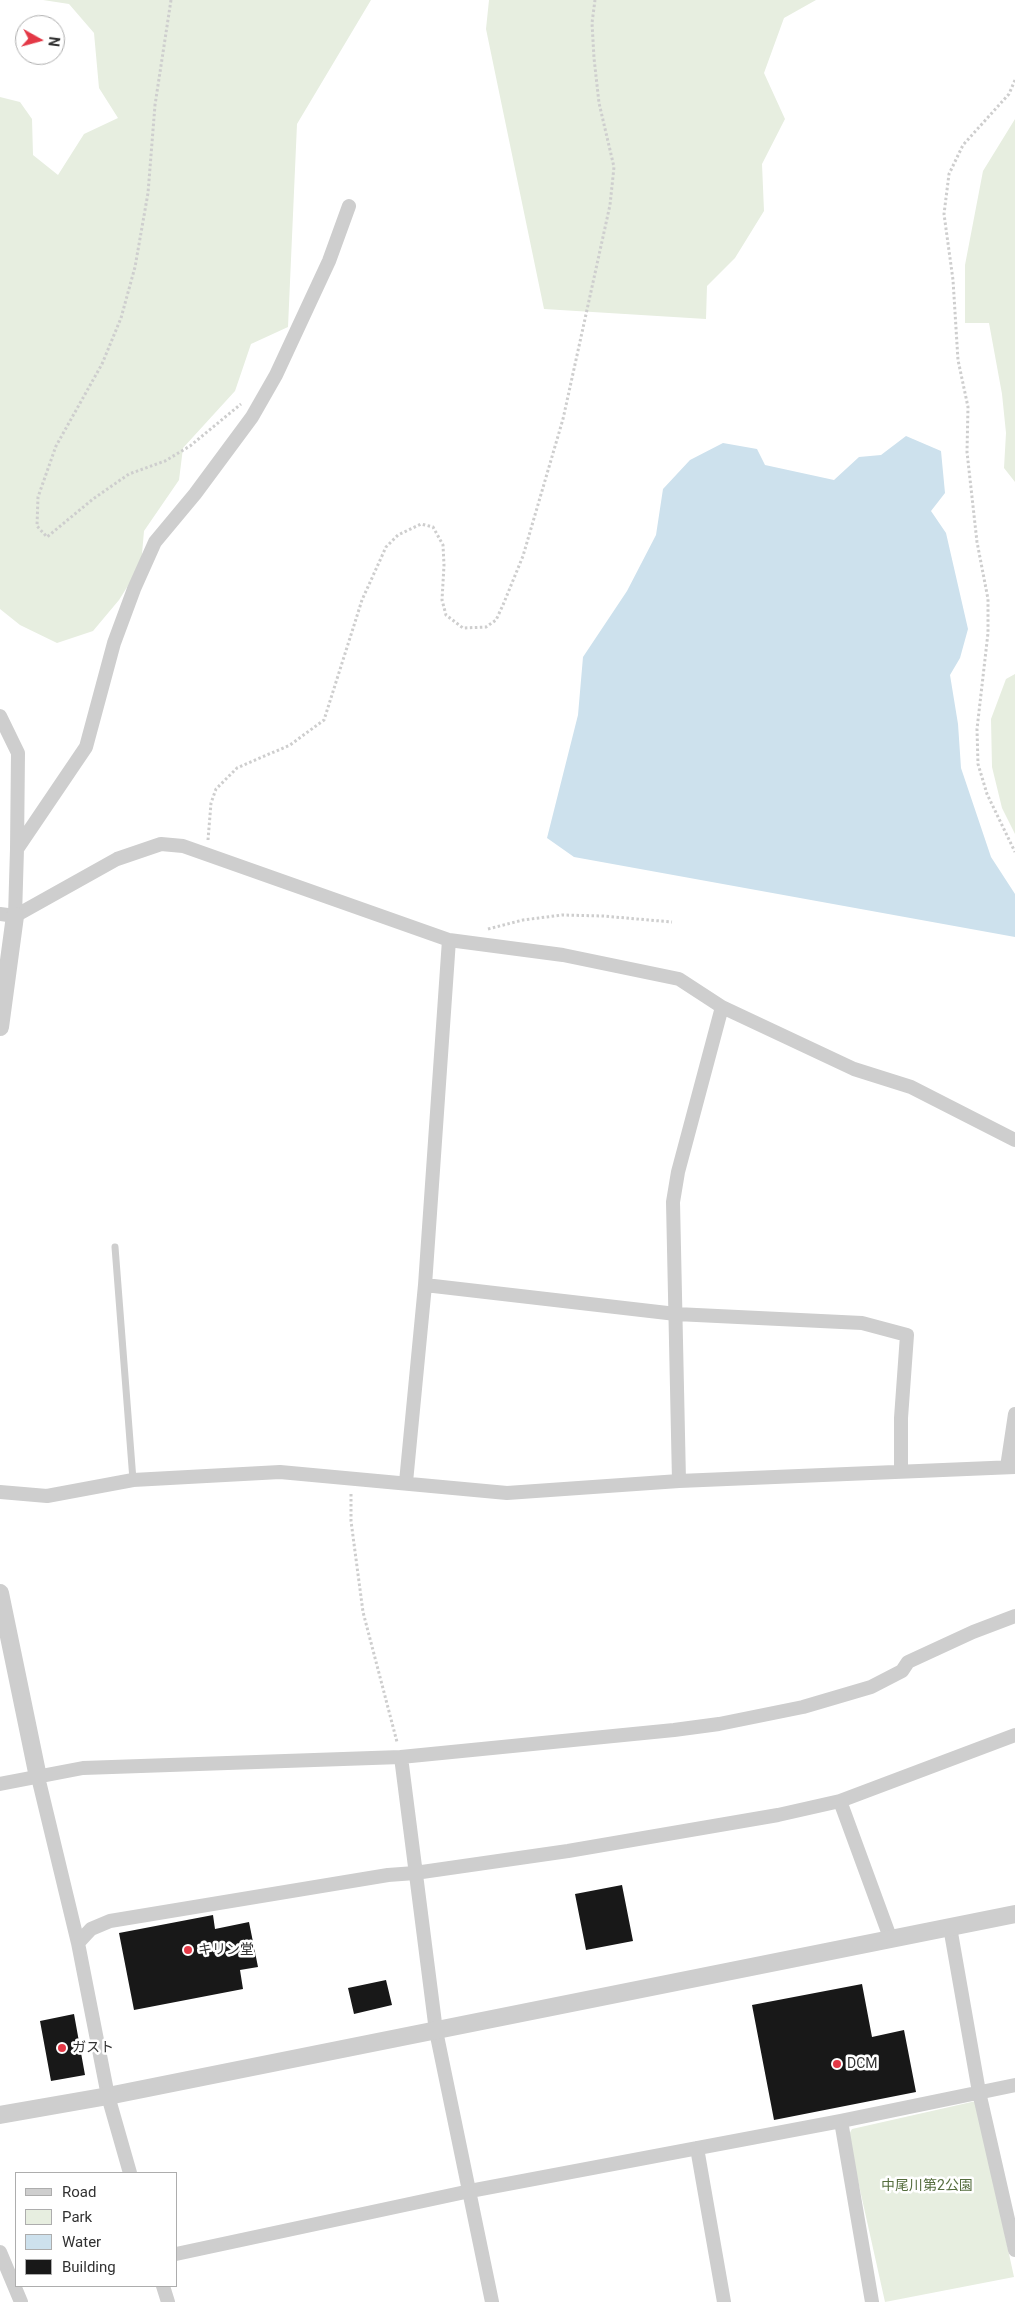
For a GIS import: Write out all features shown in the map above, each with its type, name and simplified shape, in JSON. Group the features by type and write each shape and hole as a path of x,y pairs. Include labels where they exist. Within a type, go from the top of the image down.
{"street":[{"path":"17,850 86,747 114,643 134,589 155,542 195,494 252,417 276,375 329,261 349,206"},
{"path":"0,716 18,753 17,850 7,915 0,1027"},
{"path":"7,915 117,859 161,844 183,846 449,940 563,955 679,979 722,1007 854,1069 911,1087 1015,1140"},
{"path":"406,1482 425,1285 449,940"},
{"path":"679,1480 673,1202 678,1172 722,1007"},
{"path":"425,1285 676,1314 862,1323 907,1335 901,1418 901,1470"},
{"path":"0,1492 47,1496 133,1480 280,1472 507,1492 679,1480 1011,1467 1015,1414"},
{"path":"0,1592 38,1777 78,1943 108,2096 130,2172"},
{"path":"0,1784 83,1768 401,1757 719,1724 803,1707 872,1688 902,1671 908,1662 973,1632 1015,1616"},
{"path":"78,1943 91,1929 110,1920 379,1876 415,1873 568,1851 778,1815 840,1802 1015,1735"},
{"path":"401,1757 436,2031 492,2302"},
{"path":"840,1802 891,1940"},
{"path":"0,2115 108,2096 1015,1914"},
{"path":"950,1927 979,2092 1015,2250"},
{"path":"178,2254 470,2191 1015,2086"},
{"path":"841,2121 872,2302"},
{"path":"697,2148 724,2302"},
{"path":"0,2252 15,2283"},
{"path":"17,2287 22,2302"},
{"path":"162,2287 168,2302"}],"lane":[{"path":"115,1247 133,1480"}],"path":[{"path":"171,0 155,104 148,193 135,267 121,318 102,364 56,446 38,497 38,526 47,537 93,499 129,474 165,461 190,446 247,399"},
{"path":"207,856 211,803 216,789 237,768 290,745 324,720 362,600 386,547 398,535 421,524 433,527 443,545 442,600 446,615 463,628 486,627 496,620 523,556 562,419 610,205 614,167 599,103 592,23 595,0"},
{"path":"1015,80 1009,94 963,145 949,174 944,214 953,280 958,360 968,407 967,452 977,542 988,599 988,633 977,729 978,764 987,794 1015,852"},
{"path":"486,930 523,920 562,915 672,922"},
{"path":"351,1478 351,1521 363,1612 401,1757"}],"green space":[{"path":"43,0 371,0 297,124 288,327 251,344 235,391 183,448 179,480 144,531 141,565 119,600 93,631 57,643 20,625 0,609 0,97 20,102 32,119 33,155 58,175 84,134 118,118 99,88 94,33 69,4"},
{"path":"489,0 816,0 784,18 764,73 785,119 762,164 764,211 735,258 707,286 706,319 544,309 486,29"},
{"path":"1015,119 1015,482 1004,468 1006,433 1002,394 989,323 965,323 965,265 983,171"},
{"path":"1015,674 1015,834 1002,808 992,767 991,719 1006,679"},
{"name":"中尾川第2公園","path":"976,2101 1014,2277 885,2302 848,2136 852,2129"}],"water":[{"path":"906,436 941,451 945,493 931,511 946,533 968,629 960,658 950,675 958,724 961,768 991,857 1015,894 1015,937 574,857 547,838 578,715 583,657 627,591 656,535 663,489 690,460 723,443 757,449 765,465 834,480 859,457 881,455"}],"building":[{"path":"622,1885 633,1941 586,1950 575,1894"},
{"name":"キリン堂","path":"213,1915 215,1929 249,1922 258,1967 240,1970 243,1989 134,2010 119,1933"},
{"path":"386,1980 392,2005 354,2014 348,1988"},
{"name":"DCM","path":"862,1984 872,2037 904,2030 916,2092 774,2120 752,2005"},
{"name":"ガスト","path":"74,2014 85,2075 51,2081 40,2021"}],"place":[{"name":"キリン堂","path":"188,1950"},
{"name":"ガスト","path":"62,2048"},
{"name":"DCM","path":"837,2064"}]}
